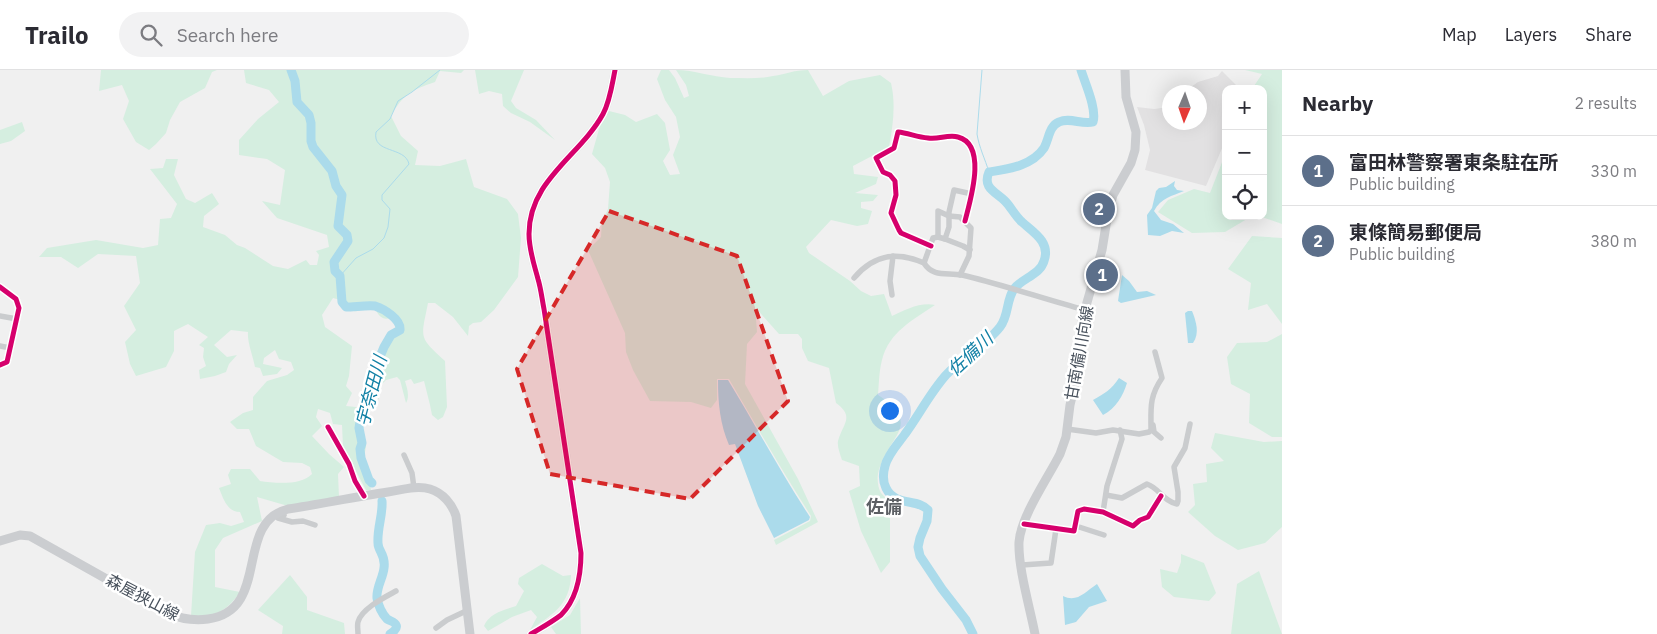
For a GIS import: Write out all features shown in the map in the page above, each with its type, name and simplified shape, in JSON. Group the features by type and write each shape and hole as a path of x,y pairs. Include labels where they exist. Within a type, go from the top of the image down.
{"main road":[{"name":"甘南備川向線","path":"1035,634 1019,542 1024,524 1064,444 1070,405 1079,368 1085,310 1102,250 1110,204 1117,187 1131,163 1135,150 1136,132 1126,96 1125,70"},
{"name":"森屋狭山線","path":"0,541 20,535 30,536 167,613 184,619 204,620 222,615 232,609 240,600 248,584 260,532 273,516 284,510 414,488 429,488 438,492 446,499 454,512 470,634"}],"street":[{"path":"531,634 560,615 572,601 576,593 581,554 544,309 530,249 530,226 534,207 541,191 603,114 615,70"},
{"path":"931,246 901,233 891,213 896,195 895,181 890,175 882,172 876,158 894,148 898,132 928,138 957,136 962,138 973,151 976,171 965,221"},
{"path":"942,238 949,227 948,212 954,190 972,194"},
{"path":"942,238 938,211 949,216 960,217 971,228 970,250 960,275"},
{"path":"924,264 934,238 942,238 970,250"},
{"path":"854,278 862,268 873,262 892,256 911,258 924,264 937,274 960,275 1085,310"},
{"path":"892,256 890,281 892,295"},
{"path":"0,287 16,299 19,308 7,362 0,365"},
{"path":"0,316 17,319"},
{"path":"0,346 10,348"},
{"path":"1067,429 1096,433 1120,430 1146,434 1151,430 1152,398 1162,378 1155,352"},
{"path":"1151,422 1154,426 1154,432 1161,438"},
{"path":"1106,496 1122,498 1147,484 1154,487 1161,496 1177,504 1174,468 1185,448 1190,424"},
{"path":"328,427 349,464 355,481 364,496"},
{"path":"1104,512 1107,486 1122,439 1120,430"},
{"path":"404,455 412,473 414,488"},
{"path":"1024,524 1074,531 1080,509 1104,512 1133,526 1140,520 1148,517 1161,496"},
{"path":"284,510 285,514 278,518 292,522 303,521 316,525"},
{"path":"1076,526 1104,535"},
{"path":"1022,565 1051,563 1056,529"},
{"path":"358,634 358,620 360,616 396,591"},
{"path":"436,628 447,620 466,611"}],"highlighted area":[{"path":"609,211 737,256 788,401 690,499 550,474 517,369"}],"shaded area":[{"path":"1222,71 1236,85 1222,85 1222,148 1206,186 1145,170 1150,150 1137,107 1162,108 1162,130 1207,130 1207,85 1194,85 1218,76"}],"green space":[{"path":"101,70 217,70 212,72 205,88 180,102 170,120 166,133 149,150 136,142 123,119 129,101 122,85 99,91"},
{"path":"244,70 464,70 461,73 440,71 435,82 409,94 391,116 401,136 418,151 415,165 440,166 466,159 474,187 507,199 518,214 521,238 518,277 494,310 481,322 473,323 469,326 468,336 453,317 435,303 428,303 423,331 424,336 430,346 445,361 447,407 443,417 438,420 432,415 424,381 414,384 411,379 405,381 408,395 406,403 400,380 397,377 386,380 379,387 379,400 373,389 372,376 375,365 383,346 394,332 396,318 382,318 375,306 355,311 348,307 344,301 333,298 322,315 325,327 352,346 346,386 352,393 346,406 356,407 363,418 362,433 366,447 363,462 371,490 366,490 343,447 342,425 333,424 330,413 318,409 316,417 322,426 312,436 344,467 338,474 339,497 288,506 257,497 262,521 223,538 215,550 215,587 240,592 230,604 219,612 207,616 191,616 195,552 206,525 220,523 231,526 244,522 240,512 232,510 226,504 219,488 231,484 228,475 231,469 250,469 260,481 287,483 307,478 312,474 310,467 302,463 283,462 256,446 249,429 237,429 230,422 243,413 253,410 253,397 267,381 287,375 294,370 291,362 279,359 275,350 264,358 263,364 282,368 277,374 263,376 260,368 255,367 249,345 248,332 231,330 214,345 227,357 237,355 229,364 226,372 200,379 199,370 206,366 203,357 204,348 199,345 208,337 188,324 174,331 174,351 166,367 136,376 130,364 125,342 136,330 124,306 140,283 136,256 98,254 78,268 61,257 39,257 47,248 96,240 143,248 158,245 160,219 171,218 177,204 150,169 163,168 166,159 178,159 174,175 186,199 195,203 212,193 219,204 204,216 203,227 225,235 237,245 273,266 288,269 306,260 310,265 317,265 319,255 316,251 329,247 327,235 277,218 262,201 280,205 285,170 267,159 239,155 239,140 258,119 279,102 269,90 246,83"},
{"path":"475,70 524,70 511,101 516,108 536,120 555,140 530,122 511,113 503,106 502,94 489,91 479,94"},
{"path":"661,70 669,70 675,78 684,98 689,96 686,85 676,70 730,78 757,78 808,70 823,96 849,81 880,75 891,83 893,115 889,147 853,166 854,174 878,177 876,184 855,193 878,195 873,201 861,202 861,208 872,211 868,224 857,226 831,220 806,247 809,253 850,281 861,291 871,296 884,294 892,316 918,306 935,305 896,334 885,350 881,364 878,395 892,406 899,415 901,424 899,432 882,461 878,476 878,486 881,493 895,506 890,512 890,562 881,573 861,531 849,491 860,486 859,466 842,460 838,448 838,441 846,421 845,412 836,403 829,368 808,361 802,348 802,339 798,334 779,334 755,307 757,332 747,344 745,384 798,479 818,522 776,545 774,540 810,521 811,516 729,379 717,379 717,400 711,408 691,402 650,401 633,370 626,352 625,333 588,250 601,237 602,221 608,209 610,182 605,168 592,154 601,122 609,111 625,115 636,122 657,114 665,123 670,150 663,161 670,175 680,174 673,155 680,137 676,117 665,100 657,79"},
{"path":"1245,70 1282,70 1282,224 1267,219 1267,85 1255,85 1262,74"},
{"path":"22,122 25,131 11,141 0,144 0,130"},
{"path":"1222,162 1222,220 1245,220 1225,232 1192,233 1158,212 1168,200 1194,189 1210,193"},
{"path":"1252,236 1282,238 1282,324 1267,304 1248,310 1251,283 1228,269"},
{"path":"1282,334 1282,437 1272,437 1249,423 1250,394 1231,384 1227,357 1237,343 1267,342"},
{"path":"1215,433 1264,442 1282,441 1282,527 1265,543 1238,550 1215,536 1188,512 1195,505 1193,484 1207,482 1206,464 1224,461 1211,448"},
{"path":"1181,554 1204,563 1216,593 1209,601 1174,597 1162,587 1160,569 1177,573 1181,562"},
{"path":"542,564 563,576 571,575 567,594 559,608 530,630 537,617 531,610 512,617 488,631 484,626 489,618 516,606 524,591 518,584 519,578"},
{"path":"1259,571 1282,634 1231,634 1237,584"},
{"path":"290,575 307,597 307,610 344,623 345,634 282,634 283,626 258,610"},
{"path":"580,598 581,634 556,634 551,627 570,615"}],"water":[{"path":"1175,181 1174,186 1177,190 1184,191 1163,200 1154,211 1161,220 1173,224 1184,233 1172,231 1160,236 1148,235 1147,215 1152,208 1156,191"},
{"path":"1122,275 1137,292 1147,291 1156,295 1121,303 1118,301"},
{"path":"1192,311 1197,327 1193,343 1188,343 1185,313"},
{"path":"1119,378 1127,383 1115,405 1103,415 1093,400 1108,391"},
{"path":"718,380 728,380 810,517 809,520 774,538 758,506 735,444 729,445 723,429 718,397"},
{"path":"1097,584 1107,601 1089,607 1076,622 1065,625 1063,596 1068,598 1077,597"}],"waterway":[{"name":"宇奈田川","path":"291,70 295,81 297,102 309,115 313,147 332,171 336,186 342,195 338,226 347,235 348,241 334,262 335,271 340,276 342,302 346,307 379,307 395,318 400,326 400,330 391,335 384,347 370,381 370,400 360,422 361,458 369,480 372,483"},
{"path":"340,276 356,258 373,249 384,238 388,227 390,209 382,200 382,195 409,164 402,155 379,144 376,139 376,132 390,119 398,101 440,70"},
{"path":"982,70 977,134 989,172"},
{"name":"佐備川","path":"973,634 966,620 920,556 918,547 927,521 928,510 924,506 895,498 890,494 884,483 884,469 891,453 940,382 952,369 994,334 1003,323 1011,293 1017,285 1042,266 1046,254 1040,238 991,189 987,182 987,177 989,172 1019,166 1033,159 1044,148 1053,126 1059,122 1067,120 1085,123 1093,122 1092,103 1081,70"},
{"name":"宇奈田川","path":"382,501 378,543 384,563 377,598 383,615 396,625 396,629 390,634"}],"cycle path":[{"path":"531,634 561,615 571,602 579,578 581,553 544,309 530,246 531,215 537,198 546,183 582,143 603,114 609,98 615,70"},
{"path":"931,246 901,233 891,213 896,195 895,181 890,175 883,172 876,158 894,148 898,132 932,138 954,136 967,142 975,162 975,174 965,221"},
{"path":"0,287 16,299 19,308 7,362 0,365"},
{"path":"328,427 349,464 355,481 364,496"},
{"path":"1024,524 1074,531 1078,511 1084,509 1103,512 1133,526 1140,520 1148,517 1161,496"}],"place":[{"name":"東條簡易郵便局","path":"1099,209"},
{"name":"富田林警察署東条駐在所","path":"1102,275"}],"district":[{"name":"佐備","path":"884,506"}]}
